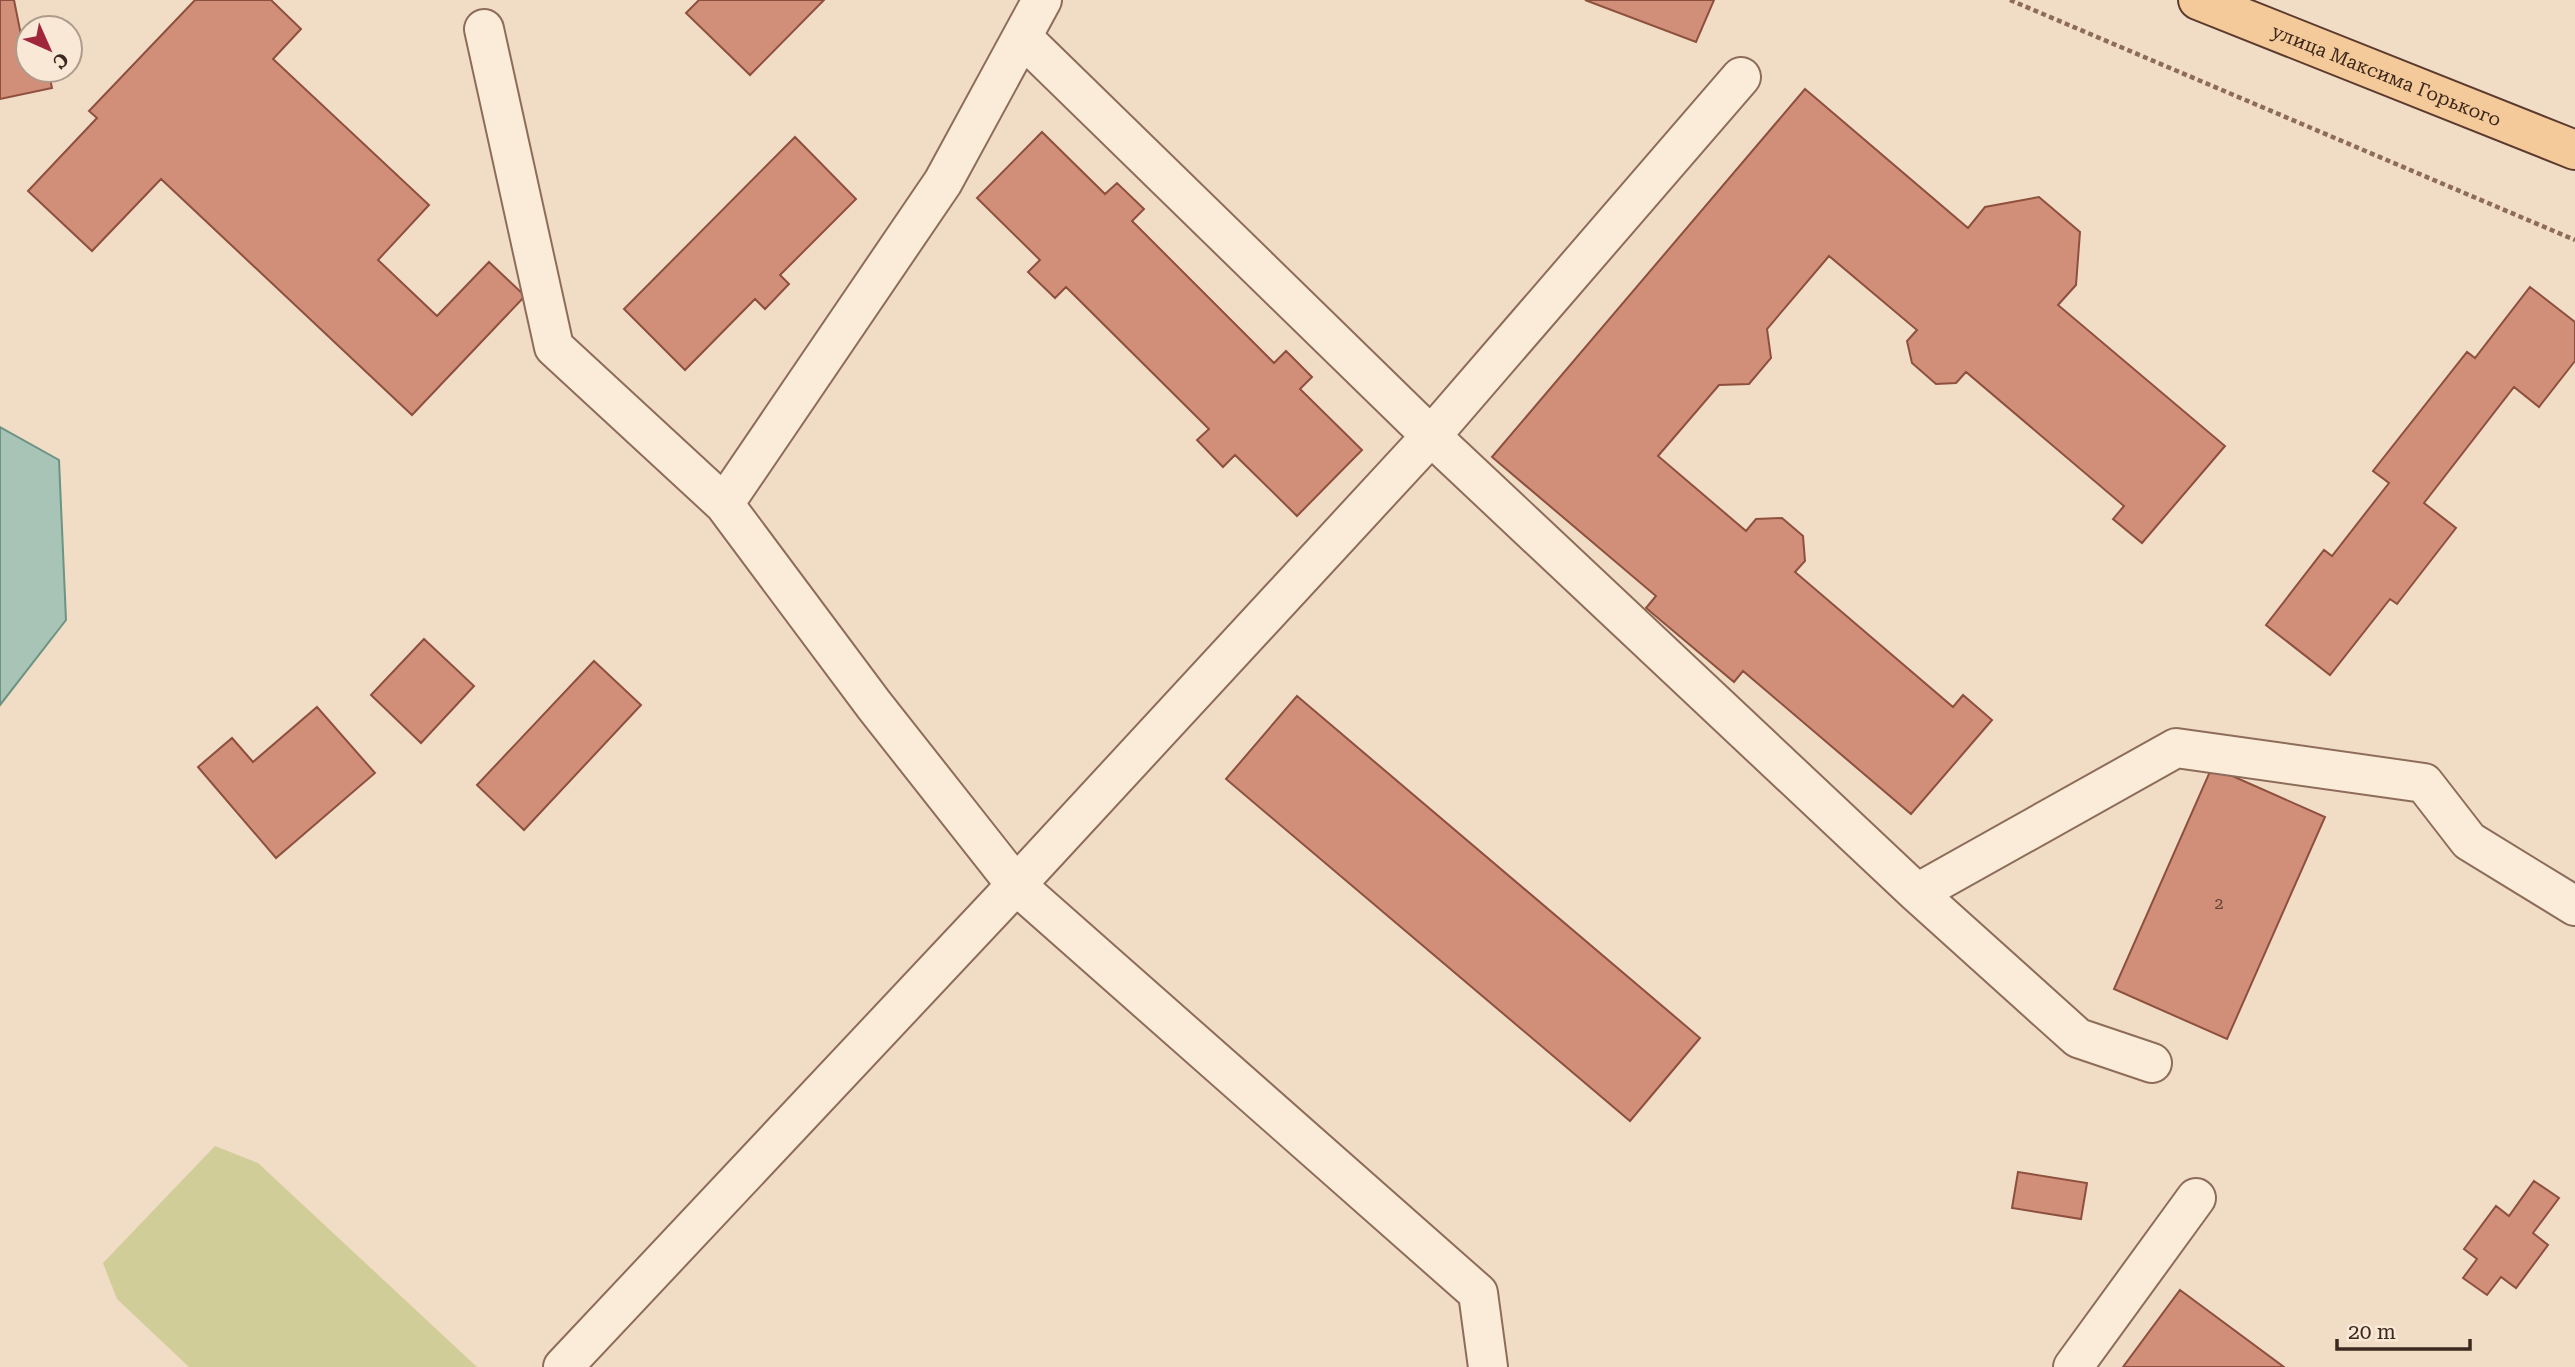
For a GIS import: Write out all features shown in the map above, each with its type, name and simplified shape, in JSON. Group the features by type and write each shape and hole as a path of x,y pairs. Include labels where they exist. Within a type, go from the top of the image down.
{"main road":[{"name":"улица Максима Горького","path":"2198,0 2575,150"}],"lane":[{"path":"724,504 943,182 1042,0"},
{"path":"484,29 554,347 724,504 874,705 1016,885 1478,1293 1488,1367"},
{"path":"1022,37 1431,436 1917,893 2078,1038 2152,1063"},
{"path":"563,1367 1016,885 1431,436 1741,77"},
{"path":"1917,893 2176,748 2424,783 2469,841 2575,905"},
{"path":"2073,1367 2196,1198"}],"path":[{"path":"2010,0 2575,240"}],"shaded area":[{"path":"0,427 59,460 66,620 0,705"},
{"path":"215,1146 258,1163 477,1367 189,1367 117,1299 103,1263"}],"building":[{"path":"0,0 14,0 17,14 14,14 14,84 51,84 52,88 0,99"},
{"path":"195,0 271,0 301,29 273,59 429,205 378,260 437,316 489,262 525,296 412,415 161,179 92,251 28,191 97,118 89,111"},
{"path":"699,0 824,0 750,75 686,13"},
{"path":"1585,0 1714,0 1696,42"},
{"path":"1805,89 1968,228 1985,207 2039,197 2080,232 2076,285 2058,305 2225,446 2142,543 2113,519 2124,506 1966,372 1956,383 1936,384 1912,363 1907,341 1917,330 1829,256 1767,329 1771,358 1749,384 1719,385 1658,456 1746,531 1756,519 1782,518 1803,536 1805,561 1795,572 1953,707 1963,695 1992,720 1911,814 1743,671 1734,682 1646,608 1656,596 1492,457"},
{"path":"1042,132 1105,194 1117,183 1144,209 1132,221 1274,363 1286,351 1312,377 1300,389 1362,450 1297,516 1235,455 1223,467 1197,440 1209,429 1066,287 1055,298 1028,272 1040,260 977,198"},
{"path":"795,137 856,199 780,275 789,284 765,309 755,299 685,370 624,309"},
{"path":"2530,287 2575,322 2575,361 2539,407 2514,387 2424,503 2456,528 2397,604 2390,599 2330,675 2266,625 2324,550 2332,556 2389,483 2373,471 2467,352 2475,358"},
{"path":"424,639 474,686 421,743 371,695"},
{"path":"594,661 641,705 524,830 477,785"},
{"path":"1297,696 1700,1038 1630,1121 1226,779"},
{"path":"317,707 375,773 276,858 198,767 232,738 253,762"},
{"path":"2212,767 2325,817 2227,1039 2114,989"},
{"path":"2018,1172 2087,1183 2081,1219 2012,1208"},
{"path":"2534,1181 2559,1198 2533,1233 2548,1245 2516,1288 2501,1277 2487,1295 2463,1278 2477,1259 2464,1249 2496,1206 2509,1216"},
{"path":"2180,1290 2284,1367 2123,1367"}]}
